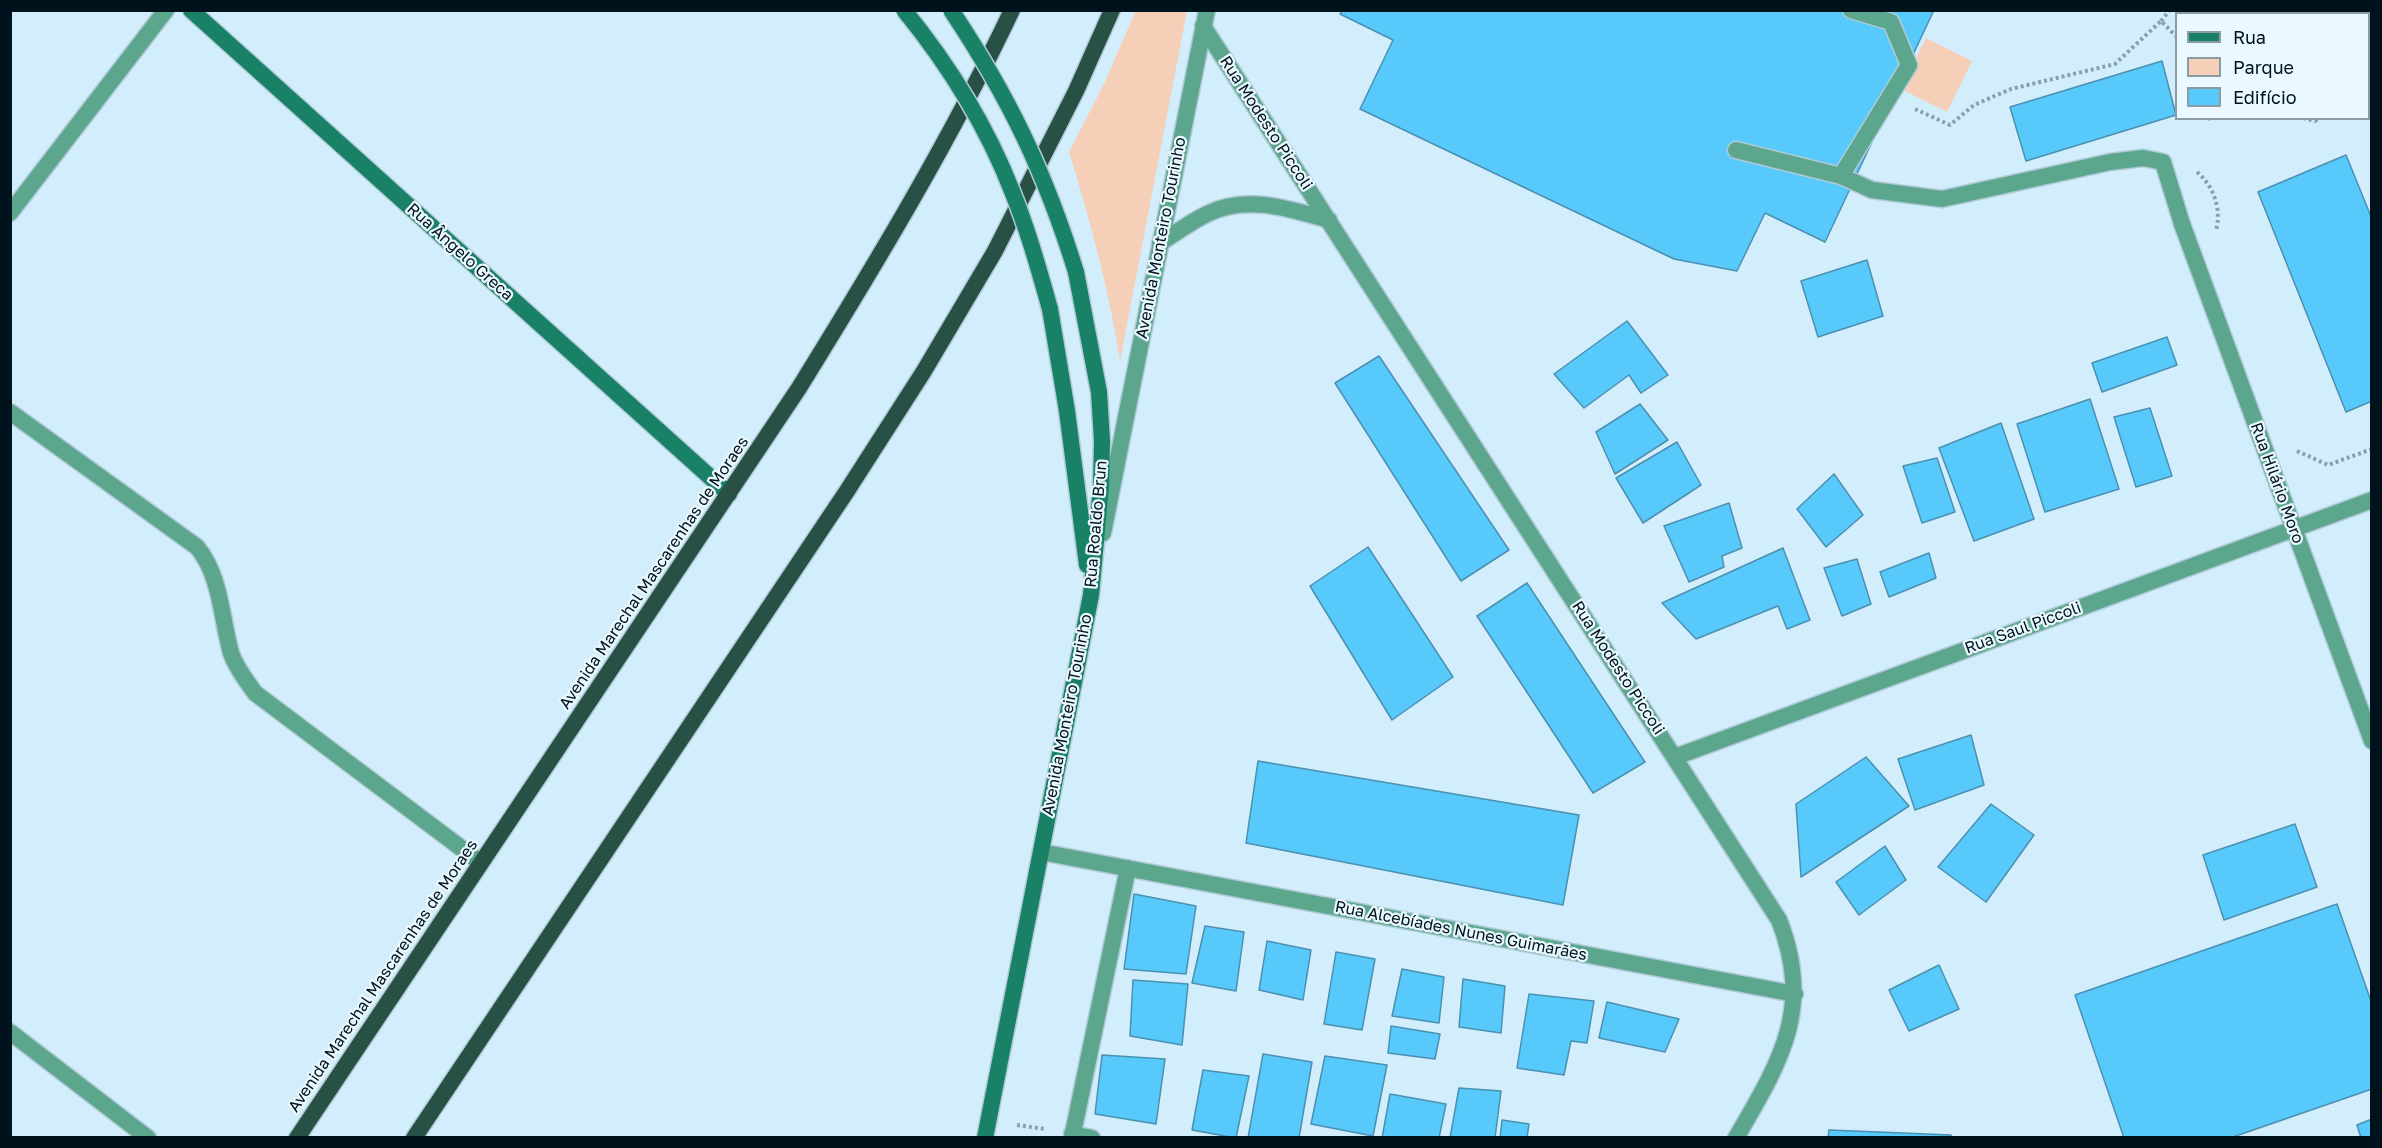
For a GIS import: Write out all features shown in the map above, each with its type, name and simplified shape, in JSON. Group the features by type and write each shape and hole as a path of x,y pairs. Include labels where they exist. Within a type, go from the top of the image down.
{"highway":[{"name":"Avenida Marechal Mascarenhas de Moraes","path":"297,1137 729,494 864,283 938,153 1012,10"},
{"path":"414,1137 847,491 924,371 1000,241 1076,91 1112,10"}],"main road":[{"name":"Rua Ângelo Greca","path":"191,10 729,494"},
{"name":"Rua Roaldo Brun","path":"904,10 934,50 996,154 1023,220 1050,309 1068,422 1091,596"},
{"name":"Rua Roaldo Brun","path":"951,10 992,74 1027,140 1060,219 1077,272 1099,392 1102,441 1101,488 1091,596"},
{"name":"Avenida Monteiro Tourinho","path":"985,1137 1091,596"}],"street":[{"path":"10,213 166,10"},
{"path":"1736,150 1841,176 1909,64 1891,22 1851,10"},
{"name":"Rua Modesto Piccoli","path":"1205,18 1329,220 1779,920 1789,946 1795,994 1790,1028 1781,1055 1736,1137"},
{"name":"Avenida Monteiro Tourinho","path":"1091,596 1205,18"},
{"name":"Rua Hilário Moro","path":"1841,176 1872,190 1942,199 2110,162 2144,158 2163,162 2182,224 2372,741"},
{"name":"Rua Modesto Piccoli","path":"1160,243 1208,213 1239,204 1280,206 1329,220"},
{"path":"10,412 197,547 207,560 214,576 232,655 242,675 255,693 481,863"},
{"name":"Rua Saul Piccoli","path":"1675,757 2372,500"},
{"name":"Rua Alcebíades Nunes Guimarães","path":"1041,852 1795,994"},
{"path":"1092,1137 1072,1136 1128,868"},
{"path":"10,1032 148,1137"}],"path":[{"path":"1911,108 1950,125 1974,105 2011,89 2115,64 2170,10"},
{"path":"2161,21 2175,35"},
{"path":"989,1120 1072,1136"}],"green space":[{"path":"1136,10 1187,11 1120,361 1098,255 1069,152 1105,82"},
{"path":"1926,38 1972,61 1947,112 1901,89"}],"building":[{"path":"1342,10 1934,10 1825,242 1765,213 1737,271 1674,259 1360,109 1393,40 1340,14"},
{"path":"2266,10 2372,10 2372,32 2370,34 2370,12 2264,12"},
{"path":"2162,61 2175,115 2026,161 2010,107"},
{"path":"2346,155 2372,219 2372,401 2346,412 2258,192"},
{"path":"1867,260 1883,316 1818,337 1801,281"},
{"path":"1627,321 1668,375 1641,393 1629,375 1584,408 1554,374"},
{"path":"2167,337 2177,365 2102,392 2092,363"},
{"path":"1379,356 1509,550 1461,581 1335,383"},
{"path":"2090,399 2119,489 2045,512 2017,424"},
{"path":"1640,404 1668,440 1615,474 1596,432"},
{"path":"2150,408 2172,476 2136,487 2114,417"},
{"path":"2001,423 2034,519 1974,541 1939,448"},
{"path":"1677,442 1701,485 1643,523 1616,478"},
{"path":"1937,458 1955,512 1922,523 1903,466"},
{"path":"1834,474 1863,515 1826,547 1797,509"},
{"path":"1729,503 1742,548 1722,556 1724,567 1689,582 1664,526"},
{"path":"1368,547 1453,677 1392,720 1310,586"},
{"path":"1783,548 1810,620 1787,629 1778,606 1696,639 1662,603"},
{"path":"1929,553 1936,578 1889,597 1880,572"},
{"path":"1857,559 1871,604 1842,616 1824,568"},
{"path":"1527,583 1645,762 1593,793 1477,616"},
{"path":"1971,735 1984,785 1915,810 1898,759"},
{"path":"1866,757 1909,806 1801,877 1796,804"},
{"path":"1258,761 1579,815 1563,905 1246,843"},
{"path":"1991,804 2034,835 1986,902 1938,867"},
{"path":"2295,824 2317,887 2224,920 2203,855"},
{"path":"1885,846 1906,880 1859,915 1836,882"},
{"path":"1134,894 1196,906 1186,974 1124,969"},
{"path":"2337,904 2372,1004 2372,1089 2230,1138 2124,1138 2075,995"},
{"path":"1205,926 1244,932 1236,991 1192,983"},
{"path":"1267,941 1311,950 1303,1000 1259,990"},
{"path":"1336,952 1375,959 1362,1030 1324,1024"},
{"path":"1939,965 1959,1009 1909,1031 1889,990"},
{"path":"1402,969 1444,977 1439,1023 1392,1016"},
{"path":"1463,979 1505,986 1501,1033 1459,1027"},
{"path":"1133,980 1188,984 1182,1045 1130,1036"},
{"path":"1529,994 1594,1001 1587,1043 1571,1041 1564,1075 1517,1068"},
{"path":"1607,1002 1679,1019 1665,1052 1599,1038"},
{"path":"1391,1026 1440,1034 1435,1059 1388,1053"},
{"path":"1263,1054 1312,1062 1299,1138 1248,1138"},
{"path":"1102,1055 1165,1059 1156,1124 1095,1114"},
{"path":"1325,1056 1387,1065 1373,1136 1311,1124"},
{"path":"1203,1070 1249,1076 1236,1138 1192,1130"},
{"path":"1459,1088 1501,1091 1495,1138 1450,1138"},
{"path":"1390,1094 1446,1104 1439,1138 1382,1138"},
{"path":"2372,1119 2372,1138 2361,1138 2357,1125"},
{"path":"1502,1120 1529,1124 1527,1138 1500,1138"},
{"path":"1829,1130 1951,1135 1951,1138 1828,1138"}]}
